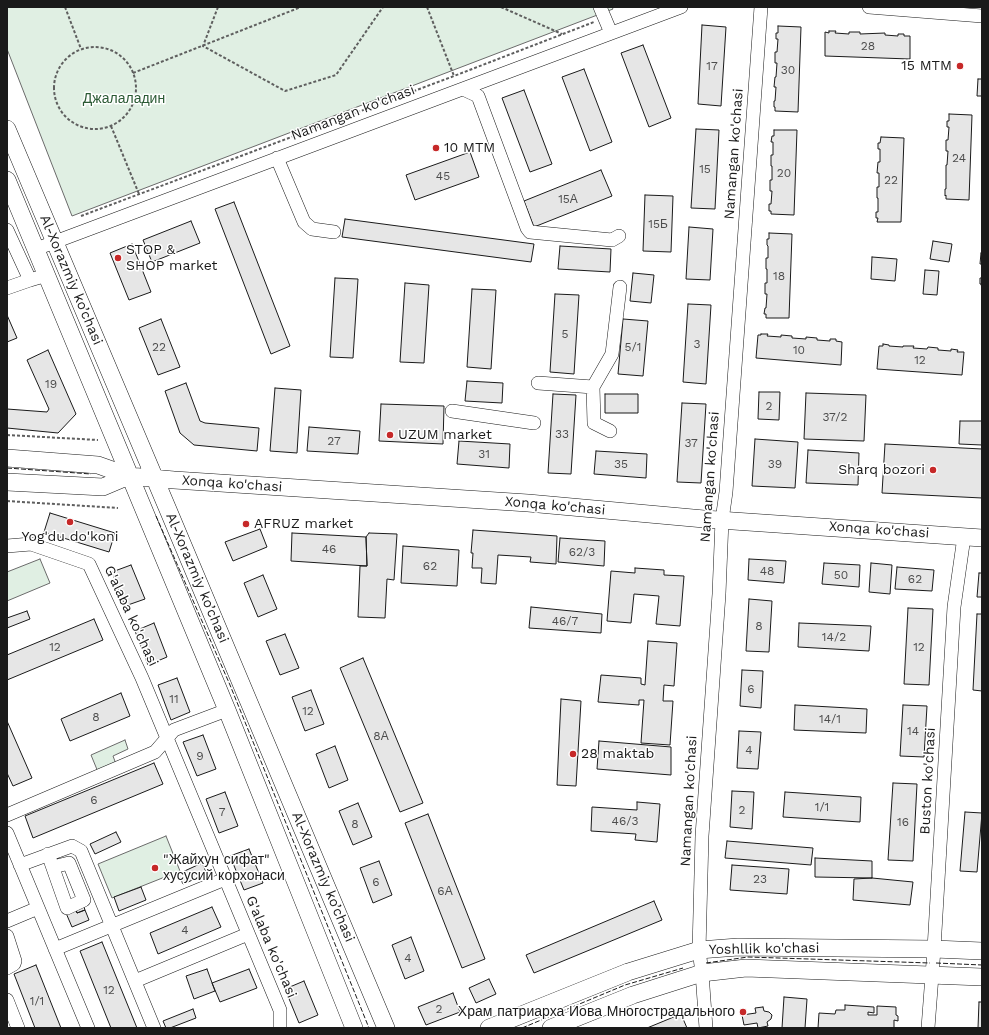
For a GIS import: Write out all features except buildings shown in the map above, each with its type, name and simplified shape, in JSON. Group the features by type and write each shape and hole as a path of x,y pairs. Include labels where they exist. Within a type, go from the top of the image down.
{"main road":[{"name":"Al-Xorazmiy ko’chasi","path":"7,129 386,1028"},
{"name":"Al-Xorazmiy ko’chasi","path":"7,180 227,710 354,1028"},
{"name":"Xonqa ko'chasi","path":"7,458 98,464 129,476 155,479 528,503 722,520 982,538"},
{"name":"Xonqa ko'chasi","path":"7,482 103,487 129,476"},
{"name":"Yoshllik ko'chasi","path":"489,1028 628,972 699,950 738,947 934,949 982,951"},
{"name":"Yoshllik ko'chasi","path":"550,1028 633,995 702,973 746,968 982,977"}],"street":[{"name":"Namangan ko'chasi","path":"36,250 55,241 680,7"},
{"name":"Namangan ko'chasi","path":"706,1028 699,950 702,836 719,594 722,520 726,492 761,7"},
{"path":"869,7 982,16"},
{"path":"602,13 611,33"},
{"path":"463,88 478,96 527,228 530,232 612,240 619,236"},
{"path":"277,158 304,222 312,229 334,232"},
{"path":"7,230 30,280"},
{"path":"7,288 47,275"},
{"path":"610,431 594,423 593,387 612,354 620,287"},
{"path":"538,384 593,387"},
{"path":"452,411 534,423"},
{"name":"Buston ko'chasi","path":"928,1028 954,607 964,536"},
{"name":"G'alaba ko'chasi","path":"7,546 31,544 89,564 142,678 280,1010 280,1028"},
{"path":"7,815 156,752 174,730 227,710"},
{"path":"7,834 88,1028"},
{"path":"20,865 72,846 81,851 154,1028"},
{"path":"48,854 52,867"},
{"path":"55,949 225,879"},
{"path":"7,921 38,908"},
{"path":"135,981 248,934"},
{"path":"7,936 15,961 14,964 7,968"},
{"path":"7,1000 18,1028"}],"path":[{"path":"65,7 81,49"},
{"path":"203,46 218,7"},
{"path":"133,73 301,7"},
{"path":"203,46 286,91 336,75 383,7"},
{"path":"427,7 454,76"},
{"path":"501,7 563,34"},
{"path":"81,216 563,34 602,13"},
{"path":"95,46 109,49 121,55 131,66 133,73 136,79 136,93 132,107 123,118 111,126 98,129 85,128 73,123 63,114 57,103 54,90 55,77 61,65 70,55 81,49 95,46"},
{"path":"111,126 139,194"},
{"path":"7,435 98,440"},
{"path":"7,501 118,508"}],"green space":[{"name":"Джалаладин","path":"7,7 612,7 613,9 72,216 7,49"},
{"path":"40,559 50,583 7,601 7,572"},
{"path":"125,740 128,749 113,756 116,764 98,772 91,755"},
{"path":"166,836 180,871 112,898 98,864"}],"fence":[{"path":"7,468 91,474"},
{"path":"156,516 230,685 369,1028"},
{"path":"706,963 748,957 930,963"},
{"path":"936,963 982,965"},
{"path":"522,1028 625,985 683,968"}],"place":[{"name":"15 MTM","path":"960,66"},
{"name":"10 MTM","path":"436,148"},
{"name":"STOP & SHOP market","path":"118,258"},
{"name":"UZUM market","path":"390,435"},
{"name":"Sharq bozori","path":"933,470"},
{"name":"Yog'du do'koni","path":"70,522"},
{"name":"AFRUZ market","path":"246,524"},
{"name":"28 maktab","path":"573,754"},
{"name":"\"Жайхун сифат\" хусусий корхонаси","path":"155,868"},
{"name":"Храм патриарха Иова Многострадального","path":"743,1012"}]}
